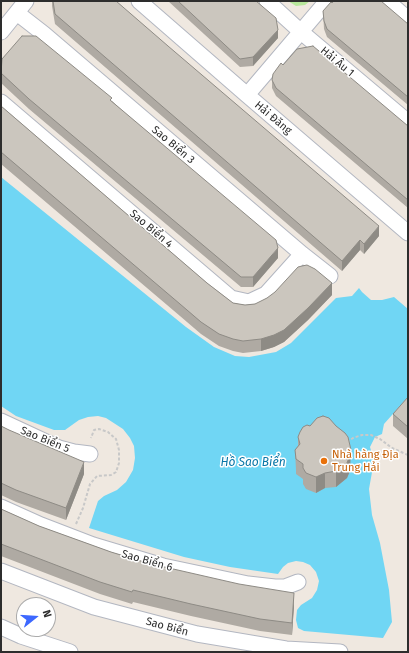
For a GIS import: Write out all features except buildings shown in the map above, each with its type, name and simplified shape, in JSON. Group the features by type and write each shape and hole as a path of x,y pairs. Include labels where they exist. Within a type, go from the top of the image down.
{"lane":[{"name":"Hải Đăng","path":"139,1 408,233"},
{"name":"Hải Âu 1","path":"267,1 300,31 408,122"},
{"path":"247,95 326,1"},
{"path":"387,1 408,19"},
{"path":"1,32 21,7"},
{"name":"Sao Biển 3","path":"21,7 44,34 302,254 330,276"},
{"name":"Sao Biển 4","path":"1,102 231,298 249,302 266,294 302,254"},
{"name":"Sao Biển 5","path":"1,421 34,438 60,448 90,454"},
{"name":"Sao Biển 6","path":"1,508 93,545 163,566 248,584 285,587 298,582"},
{"name":"Sao Biển","path":"1,571 94,607 197,634 286,649 340,652"},
{"path":"1,627 21,636 70,652"}],"path":[{"path":"74,529 83,508 90,484 97,476 111,475 116,472 119,462 119,450 116,439 108,432 99,429 94,430 91,438"},
{"path":"342,445 353,438 371,434 392,448 408,455"}],"green space":[{"path":"288,1 310,1 305,5 296,6"}],"water":[{"name":"Hồ Sao Biển","path":"1,177 186,327 214,347 235,356 249,357 276,352 291,343 336,298 352,296 359,288 371,300 382,300 394,297 408,309 408,397 384,424 382,434 375,437 370,447 374,461 369,489 372,515 380,543 389,590 392,622 383,638 304,631 298,628 296,620 297,610 301,605 312,598 317,590 319,581 316,572 310,565 303,562 296,561 288,563 278,574 230,567 184,557 89,528 98,501 104,496 117,490 126,482 133,470 135,458 134,446 123,429 106,418 98,416 88,417 79,420 65,430 54,430 16,416 1,406"}],"place":[{"name":"Nhà hàng Địa Trung Hải","path":"324,461"}]}
